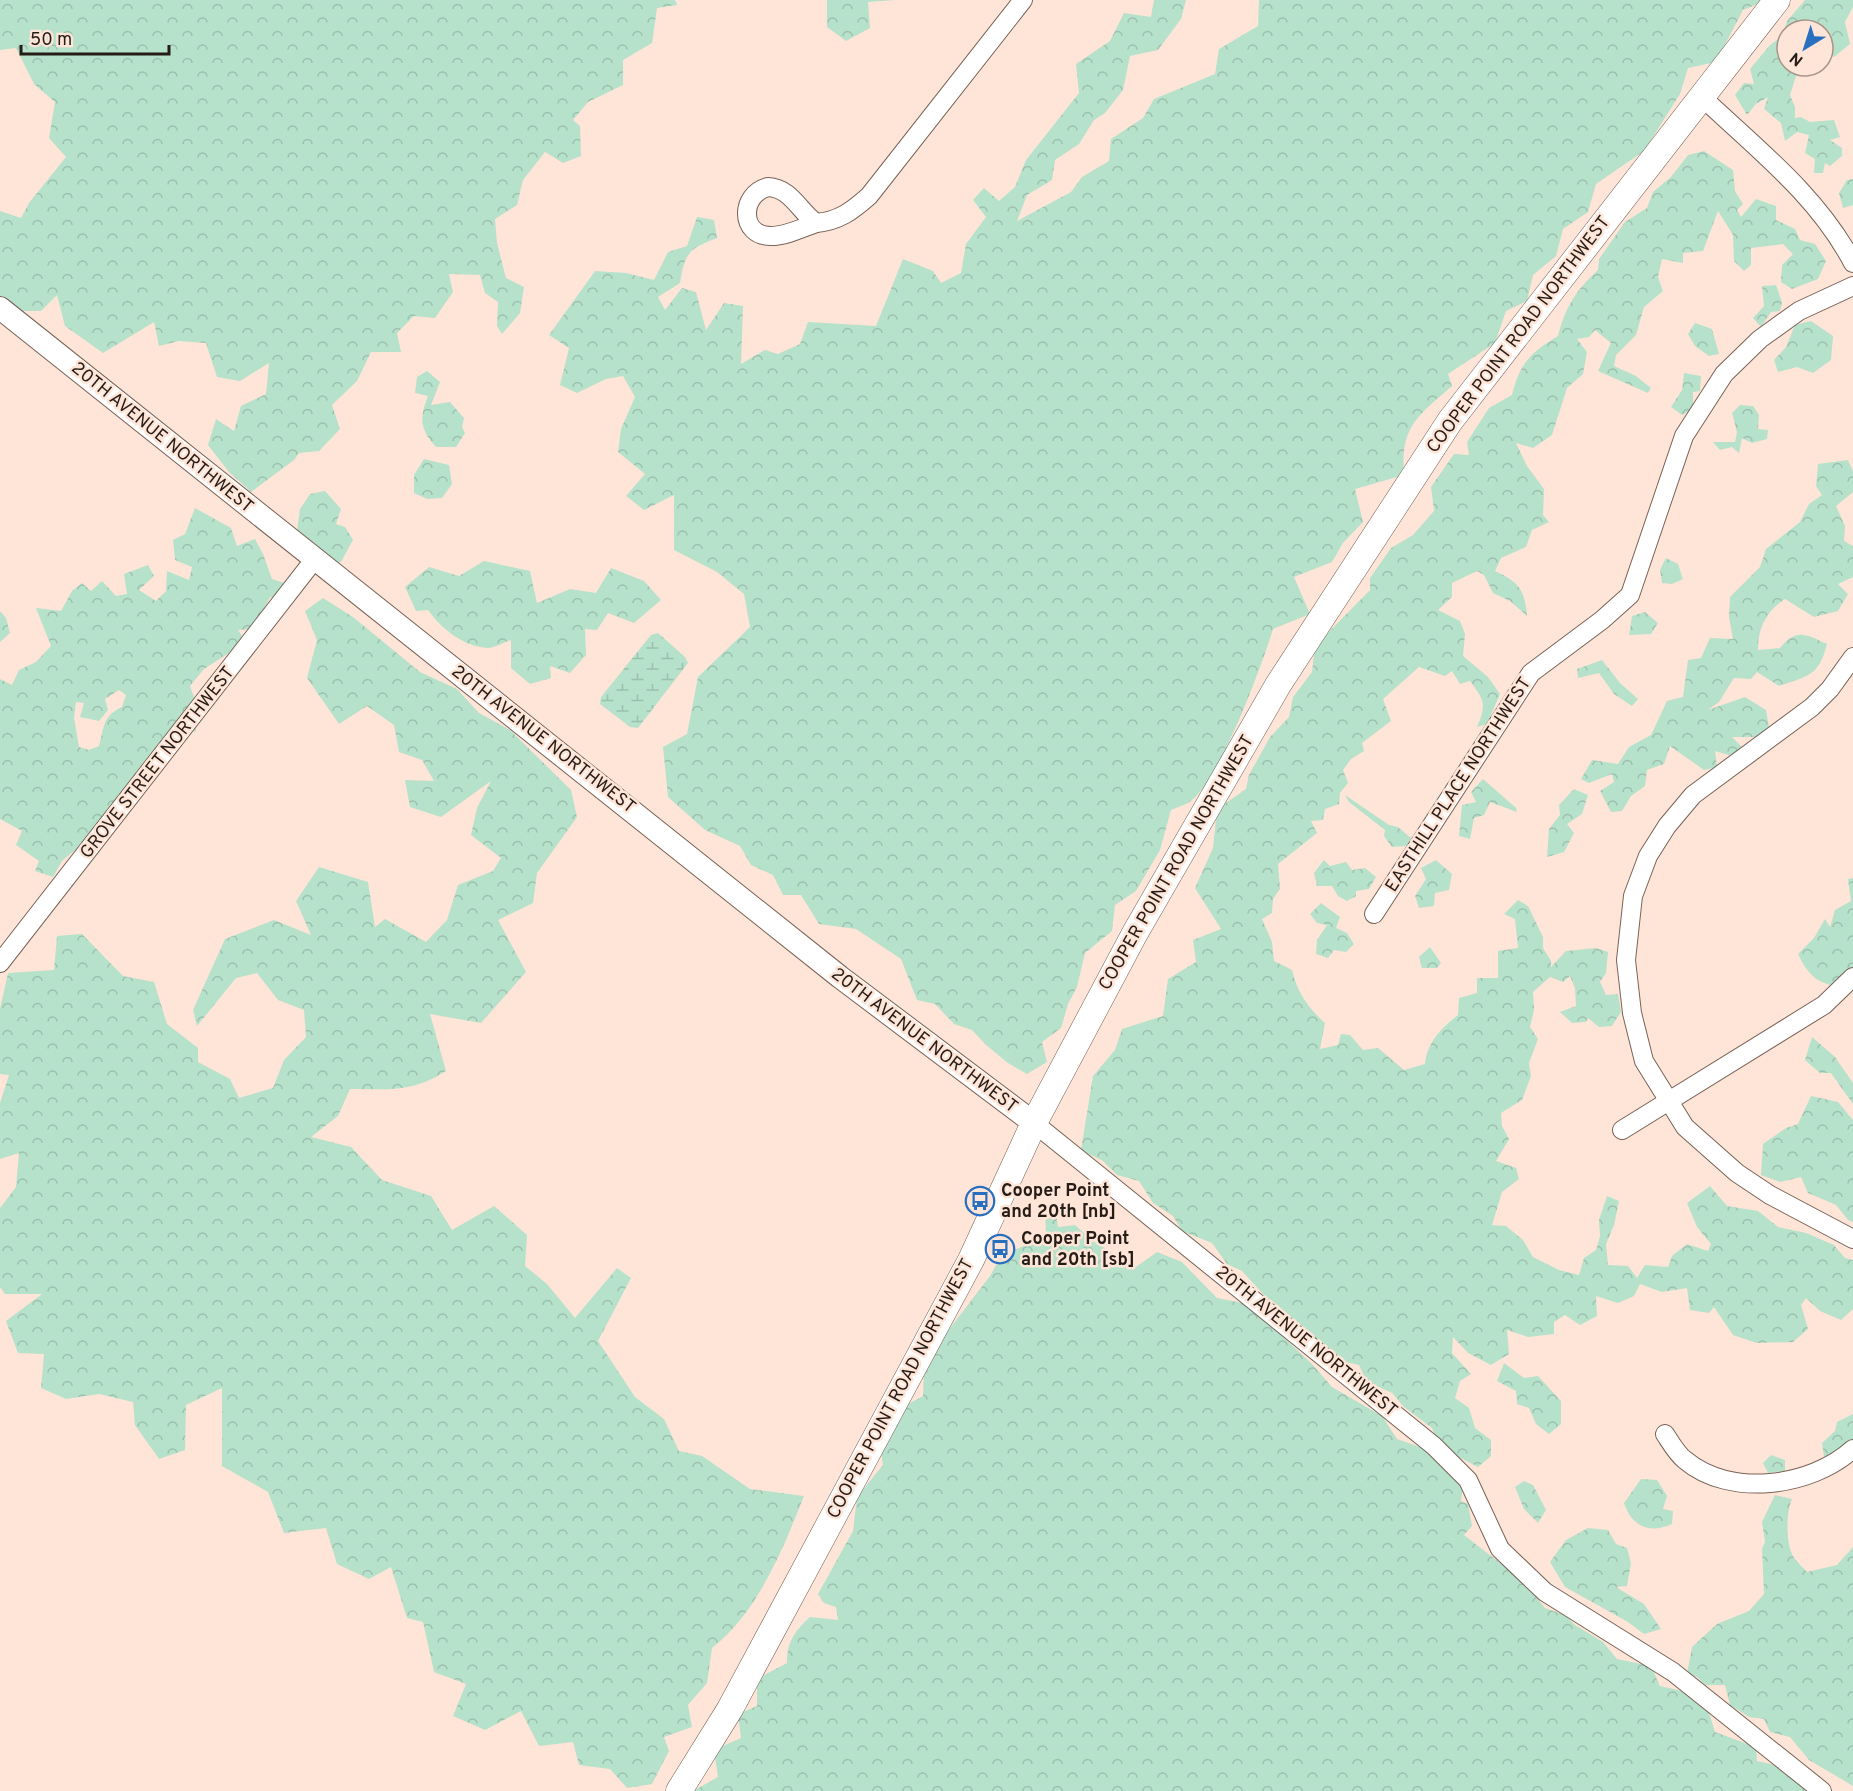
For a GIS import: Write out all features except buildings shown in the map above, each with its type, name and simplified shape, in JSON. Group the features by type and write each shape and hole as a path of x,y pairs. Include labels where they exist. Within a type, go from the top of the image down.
{"main road":[{"name":"COOPER POINT ROAD NORTHWEST","path":"679,1791 730,1709 971,1260 1034,1123 1135,933 1278,685 1450,421 1778,0"}],"street":[{"path":"816,223 831,222 850,213 869,196 1023,0"},
{"path":"1703,98 1792,182 1836,231 1853,263"},
{"name":"EASTHILL PLACE NORTHWEST","path":"1374,914 1531,673 1602,620 1630,595 1684,436 1724,374 1760,339 1799,311 1853,286"},
{"name":"20TH AVENUE NORTHWEST","path":"0,308 840,977 1034,1123 1434,1446 1468,1480 1500,1549 1545,1592 1673,1672 1822,1791"},
{"name":"GROVE STREET NORTHWEST","path":"0,963 314,560"},
{"path":"1853,657 1830,689 1812,706 1693,795 1667,826 1648,856 1633,896 1626,960 1632,1013 1644,1061 1685,1127 1737,1173 1770,1195 1853,1239"},
{"path":"1622,1130 1824,1005 1853,977"},
{"path":"1665,1434 1683,1459 1691,1465 1724,1480 1743,1484 1808,1475 1842,1459 1853,1449"}],"green space":[{"path":"0,0 675,0 677,5 657,8 652,43 623,60 623,85 588,102 573,120 580,126 581,156 563,163 545,152 523,180 517,205 495,219 497,243 506,278 524,287 520,313 502,334 497,326 498,302 485,293 480,275 449,274 453,292 435,318 414,316 397,333 401,352 371,352 357,381 332,405 340,429 319,451 299,453 294,460 251,492 229,472 208,445 216,419 234,431 241,406 266,394 269,363 240,381 217,377 206,343 179,341 159,346 154,322 103,353 65,326 57,295 41,311 18,311 0,299 0,211 21,218 29,203 66,157 49,138 55,102 34,84 16,48 0,50"},
{"path":"827,0 895,0 868,2 870,28 846,41 827,27"},
{"path":"1154,0 1186,0 1181,19 1158,50 1130,56 1123,90 1105,113 1094,120 1079,144 1055,160 1052,180 1027,195 1017,221 1071,192 1082,177 1109,161 1111,139 1143,118 1154,99 1215,74 1219,49 1258,26 1259,0 1768,0 1743,10 1716,62 1688,68 1680,94 1644,151 1596,184 1588,212 1563,229 1556,256 1533,275 1527,301 1506,311 1495,343 1448,374 1452,386 1421,414 1408,433 1405,445 1404,475 1355,489 1363,522 1343,543 1332,562 1294,577 1310,614 1273,629 1250,694 1215,769 1192,800 1171,810 1160,850 1136,891 1115,905 1112,931 1085,953 1077,987 1068,1004 1061,1028 1042,1042 1047,1062 1027,1074 1008,1063 972,1030 954,1024 935,1004 917,1000 901,959 856,929 819,924 801,895 783,895 773,875 751,865 740,846 705,830 668,797 663,747 687,734 698,677 750,627 744,594 717,572 674,550 674,495 644,510 626,496 645,474 618,452 621,429 635,397 623,376 606,379 577,393 560,385 569,348 549,335 595,271 626,273 654,280 668,252 687,246 697,217 714,220 717,238 700,245 690,253 686,258 680,283 658,297 665,310 682,288 696,292 706,330 724,303 743,306 741,364 765,350 778,354 800,344 808,322 876,326 903,259 933,271 941,283 961,273 966,244 986,217 973,200 984,188 999,201 1015,187 1026,160 1079,93 1076,64 1110,41 1124,13 1151,17"},
{"path":"1805,0 1853,0 1853,7 1845,22 1850,44 1835,56 1835,18 1790,18"},
{"path":"1775,41 1775,78 1795,78 1790,95 1795,107 1795,118 1801,117 1810,122 1834,120 1840,137 1830,140 1842,148 1842,156 1830,166 1825,163 1823,173 1814,173 1815,159 1805,153 1809,135 1797,132 1785,141 1781,123 1764,109 1768,97 1756,104 1747,115 1735,95 1744,83 1754,84 1750,69"},
{"path":"1704,151 1733,170 1735,191 1743,204 1737,210 1741,217 1756,199 1776,206 1776,220 1795,229 1800,240 1815,244 1826,261 1818,279 1792,289 1781,282 1782,265 1793,254 1783,244 1751,248 1751,265 1744,271 1734,261 1733,235 1718,211 1703,251 1683,253 1683,263 1662,259 1658,277 1663,291 1644,307 1636,335 1616,355 1614,366 1636,376 1651,388 1648,393 1598,371 1611,343 1595,330 1589,337 1577,339 1587,352 1583,374 1567,388 1552,435 1533,448 1516,443 1527,466 1544,489 1543,515 1549,522 1532,530 1526,547 1501,558 1495,571 1510,579 1519,588 1525,600 1527,616 1510,601 1493,593 1484,575 1477,571 1452,583 1452,597 1438,610 1460,621 1465,634 1463,656 1488,677 1500,694 1487,724 1477,727 1483,707 1481,698 1470,681 1460,684 1452,671 1445,676 1419,667 1383,699 1391,721 1362,743 1364,751 1351,759 1343,770 1348,783 1340,793 1339,804 1325,809 1323,820 1311,821 1317,833 1278,864 1280,889 1273,899 1272,913 1262,919 1272,942 1274,961 1292,970 1304,999 1325,1023 1320,1049 1338,1045 1341,1034 1350,1035 1363,1050 1378,1048 1404,1070 1425,1064 1426,1056 1436,1037 1458,1015 1459,998 1477,993 1477,978 1498,978 1498,951 1518,948 1515,919 1504,914 1518,900 1528,906 1543,937 1543,948 1551,961 1551,967 1566,951 1596,948 1608,952 1606,973 1600,982 1606,995 1618,994 1621,1012 1612,1026 1599,1027 1588,1018 1586,1022 1572,1023 1560,1012 1576,1006 1575,988 1570,976 1563,982 1550,977 1533,992 1534,1010 1530,1027 1538,1039 1529,1063 1531,1076 1522,1100 1501,1113 1502,1126 1509,1139 1496,1161 1516,1168 1519,1179 1502,1192 1492,1225 1506,1226 1523,1240 1533,1257 1559,1270 1579,1275 1584,1258 1596,1250 1600,1236 1599,1220 1607,1196 1619,1201 1614,1225 1606,1244 1608,1265 1628,1266 1637,1278 1645,1265 1668,1267 1672,1256 1687,1244 1708,1251 1711,1244 1697,1227 1687,1203 1710,1186 1727,1206 1758,1211 1778,1227 1806,1233 1834,1245 1845,1258 1853,1260 1853,1309 1841,1320 1820,1311 1806,1298 1801,1305 1808,1329 1793,1342 1757,1343 1733,1335 1714,1307 1709,1313 1690,1310 1687,1288 1662,1292 1640,1284 1634,1296 1618,1303 1596,1296 1597,1316 1580,1325 1565,1315 1554,1322 1554,1334 1528,1337 1507,1330 1509,1354 1491,1365 1468,1353 1453,1337 1452,1353 1471,1374 1460,1381 1455,1398 1469,1408 1475,1428 1491,1440 1491,1456 1478,1467 1445,1450 1463,1484 1461,1501 1468,1504 1472,1526 1464,1535 1522,1580 1545,1608 1565,1615 1575,1625 1603,1642 1617,1659 1651,1666 1660,1686 1683,1691 1698,1698 1707,1710 1715,1732 1756,1747 1757,1761 1790,1768 1806,1791 693,1791 718,1777 714,1750 741,1738 738,1714 757,1706 757,1679 787,1663 790,1643 800,1626 810,1617 838,1620 836,1607 824,1603 818,1594 853,1531 857,1497 883,1465 880,1446 897,1410 923,1396 924,1369 937,1345 990,1276 1001,1256 1046,1236 1045,1208 1055,1206 1058,1227 1075,1225 1093,1241 1136,1267 1157,1252 1182,1262 1217,1298 1248,1304 1313,1365 1332,1387 1382,1416 1397,1439 1420,1447 1436,1438 1432,1428 1404,1407 1392,1393 1366,1381 1359,1365 1337,1360 1326,1347 1292,1327 1279,1306 1265,1296 1242,1271 1227,1264 1212,1243 1182,1231 1173,1216 1153,1203 1139,1181 1117,1175 1103,1161 1081,1150 1093,1076 1115,1050 1122,1029 1163,1016 1168,979 1196,962 1193,940 1221,929 1195,888 1213,848 1217,809 1246,789 1249,775 1270,737 1289,717 1293,697 1312,672 1315,646 1370,590 1370,578 1391,548 1413,535 1434,511 1431,487 1454,454 1469,455 1467,442 1489,408 1512,395 1519,375 1528,360 1540,348 1558,336 1572,300 1598,270 1599,259 1625,222 1647,208 1653,192 1671,177 1688,155"},
{"path":"1853,179 1853,205 1843,208 1839,193 1847,180"},
{"path":"1776,285 1782,302 1780,311 1771,312 1761,327 1753,318 1764,306 1762,286"},
{"path":"1811,321 1833,336 1831,360 1813,373 1797,367 1778,372 1774,360 1786,347 1795,325"},
{"path":"1695,323 1712,329 1719,354 1709,356 1695,346 1688,334"},
{"path":"427,371 440,382 431,405 450,402 464,418 462,427 465,433 456,447 436,447 424,429 422,417 428,396 415,393 417,377"},
{"path":"1684,373 1701,376 1700,391 1693,392 1693,409 1682,415 1671,407 1682,390"},
{"path":"1740,405 1753,406 1759,415 1758,429 1768,430 1767,439 1752,443 1742,438 1739,453 1732,447 1720,450 1713,442 1735,442 1737,432 1732,413"},
{"path":"424,459 449,465 452,484 442,498 427,499 414,493 414,475"},
{"path":"1848,460 1853,471 1853,492 1836,506 1845,526 1844,541 1853,546 1853,577 1838,584 1848,594 1838,611 1814,617 1785,599 1764,621 1758,642 1758,650 1780,648 1796,635 1802,635 1827,644 1816,669 1805,677 1779,686 1757,672 1751,679 1734,678 1719,702 1708,710 1745,697 1766,710 1769,727 1760,737 1732,737 1744,749 1735,757 1715,751 1717,767 1704,770 1670,746 1664,764 1647,770 1645,786 1631,796 1622,811 1611,812 1600,791 1614,782 1612,774 1589,783 1581,779 1592,760 1618,764 1629,747 1651,735 1667,701 1683,697 1688,660 1701,658 1710,638 1733,639 1729,617 1730,597 1760,567 1766,549 1800,522 1809,504 1822,495 1816,486 1818,464"},
{"path":"325,491 341,509 336,524 345,527 353,540 341,562 319,562 295,545 300,509 310,494"},
{"path":"195,508 231,528 237,546 255,539 272,579 284,583 277,599 270,597 254,629 238,630 246,642 204,669 190,686 195,700 196,731 173,734 94,834 62,861 53,877 35,871 39,861 16,845 22,831 0,819 0,679 12,685 19,670 36,662 51,646 36,608 61,611 72,591 82,583 91,591 102,581 116,596 127,594 124,574 148,565 154,576 139,590 156,601 166,591 167,571 189,580 192,567 175,560 173,540 185,534","holes":["119,690 126,695 122,707 108,718 99,746 89,750 79,747 74,718 76,702 84,703 80,717 99,721 108,710 105,699"]},
{"path":"1666,558 1678,564 1683,579 1672,584 1662,583 1660,570"},
{"path":"484,561 530,571 537,603 570,589 596,593 611,568 644,581 661,600 634,623 608,613 597,630 585,629 586,655 570,673 550,666 551,678 530,684 511,668 511,640 488,648 461,640 446,630 428,610 416,611 405,587 429,567 459,576"},
{"path":"323,598 353,617 420,672 457,689 479,713 510,730 571,790 577,817 537,873 533,903 498,920 526,972 481,1023 430,1014 446,1071 411,1086 388,1089 350,1089 338,1116 311,1137 351,1147 382,1180 431,1196 452,1230 494,1206 527,1235 525,1266 547,1284 575,1318 617,1268 631,1278 598,1341 635,1397 664,1419 679,1451 702,1456 750,1489 804,1496 778,1558 756,1598 743,1617 712,1648 707,1683 688,1705 692,1727 664,1737 669,1751 652,1784 627,1788 610,1769 579,1765 573,1742 539,1746 521,1711 485,1730 453,1716 466,1684 434,1672 423,1622 407,1618 391,1567 369,1579 337,1564 326,1528 284,1533 268,1492 222,1466 222,1388 186,1405 185,1450 159,1459 135,1425 133,1402 99,1394 66,1399 41,1388 44,1354 18,1353 6,1321 42,1294 5,1294 0,1287 0,1208 16,1187 19,1153 0,1159 0,1103 9,1075 0,1074 0,1009 8,973 54,970 57,936 82,934 123,976 154,982 167,1024 198,1048 198,1062 230,1079 239,1098 273,1088 284,1060 306,1037 304,1010 278,1000 257,973 236,978 197,1026 193,1010 225,939 274,920 311,935 296,901 319,867 368,882 375,927 385,919 426,942 447,920 458,885 493,871 501,858 471,835 477,808 491,781 441,817 410,807 405,780 434,781 422,760 399,752 394,725 367,706 339,724 307,678 317,640 305,611"},
{"path":"0,611 6,618 10,633 0,642"},
{"path":"1645,612 1658,623 1651,634 1629,635 1632,616"},
{"path":"658,633 685,657 688,663 638,728 630,727 600,704 601,697 651,635"},
{"path":"1602,660 1620,683 1638,699 1632,706 1614,694 1599,673 1578,678 1577,669"},
{"path":"1483,779 1516,808 1517,812 1490,802 1484,815 1474,818 1470,839 1459,836 1462,805 1476,802 1471,792"},
{"path":"1574,789 1588,795 1582,814 1567,824 1574,833 1564,852 1547,857 1549,829 1560,815 1559,805"},
{"path":"1345,795 1389,825 1398,827 1411,838 1407,846 1392,847 1384,836 1385,830 1349,802"},
{"path":"1324,860 1330,866 1346,862 1352,870 1365,868 1376,877 1369,889 1356,891 1356,896 1347,901 1338,896 1332,886 1317,886 1314,873"},
{"path":"1436,860 1452,874 1449,890 1435,893 1434,906 1419,908 1415,896 1426,879 1421,868"},
{"path":"1853,878 1853,988 1834,986 1819,981 1808,971 1798,954 1814,938 1825,919 1830,927 1835,910 1851,901 1848,879"},
{"path":"1321,903 1340,917 1336,928 1347,933 1354,944 1346,952 1334,950 1328,958 1316,954 1317,940 1327,925 1317,923 1310,914"},
{"path":"1430,947 1441,963 1437,968 1422,968 1419,957"},
{"path":"1812,1037 1835,1057 1853,1083 1853,1104 1831,1073 1820,1073 1805,1060"},
{"path":"1811,1096 1838,1102 1853,1120 1853,1222 1848,1220 1836,1205 1808,1193 1801,1177 1780,1182 1761,1175 1763,1144 1786,1128 1798,1124"},
{"path":"1504,1363 1524,1378 1538,1376 1561,1401 1561,1424 1549,1434 1536,1424 1529,1408 1517,1404 1516,1391 1497,1381"},
{"path":"1853,1414 1853,1457 1844,1461 1824,1456 1822,1443 1835,1431 1837,1422"},
{"path":"1771,1455 1785,1460 1785,1471 1768,1473 1763,1463"},
{"path":"1641,1479 1657,1480 1667,1496 1663,1509 1673,1511 1672,1524 1649,1528 1637,1523 1627,1511 1624,1503"},
{"path":"1524,1481 1533,1485 1546,1510 1538,1523 1524,1509 1515,1487"},
{"path":"1775,1495 1792,1499 1788,1521 1789,1546 1795,1559 1807,1572 1837,1565 1853,1547 1853,1786 1809,1760 1790,1737 1770,1732 1764,1719 1749,1717 1730,1705 1725,1685 1705,1685 1697,1677 1687,1674 1692,1647 1717,1624 1749,1611 1764,1594 1762,1549 1765,1542 1762,1522"},
{"path":"1588,1528 1608,1530 1616,1544 1627,1548 1631,1563 1627,1586 1616,1587 1644,1604 1661,1629 1644,1634 1628,1622 1565,1587 1550,1562 1566,1540"}],"place":[{"name":"Cooper Point and 20th [nb]","path":"980,1201"},
{"name":"Cooper Point and 20th [sb]","path":"1000,1249"}]}
